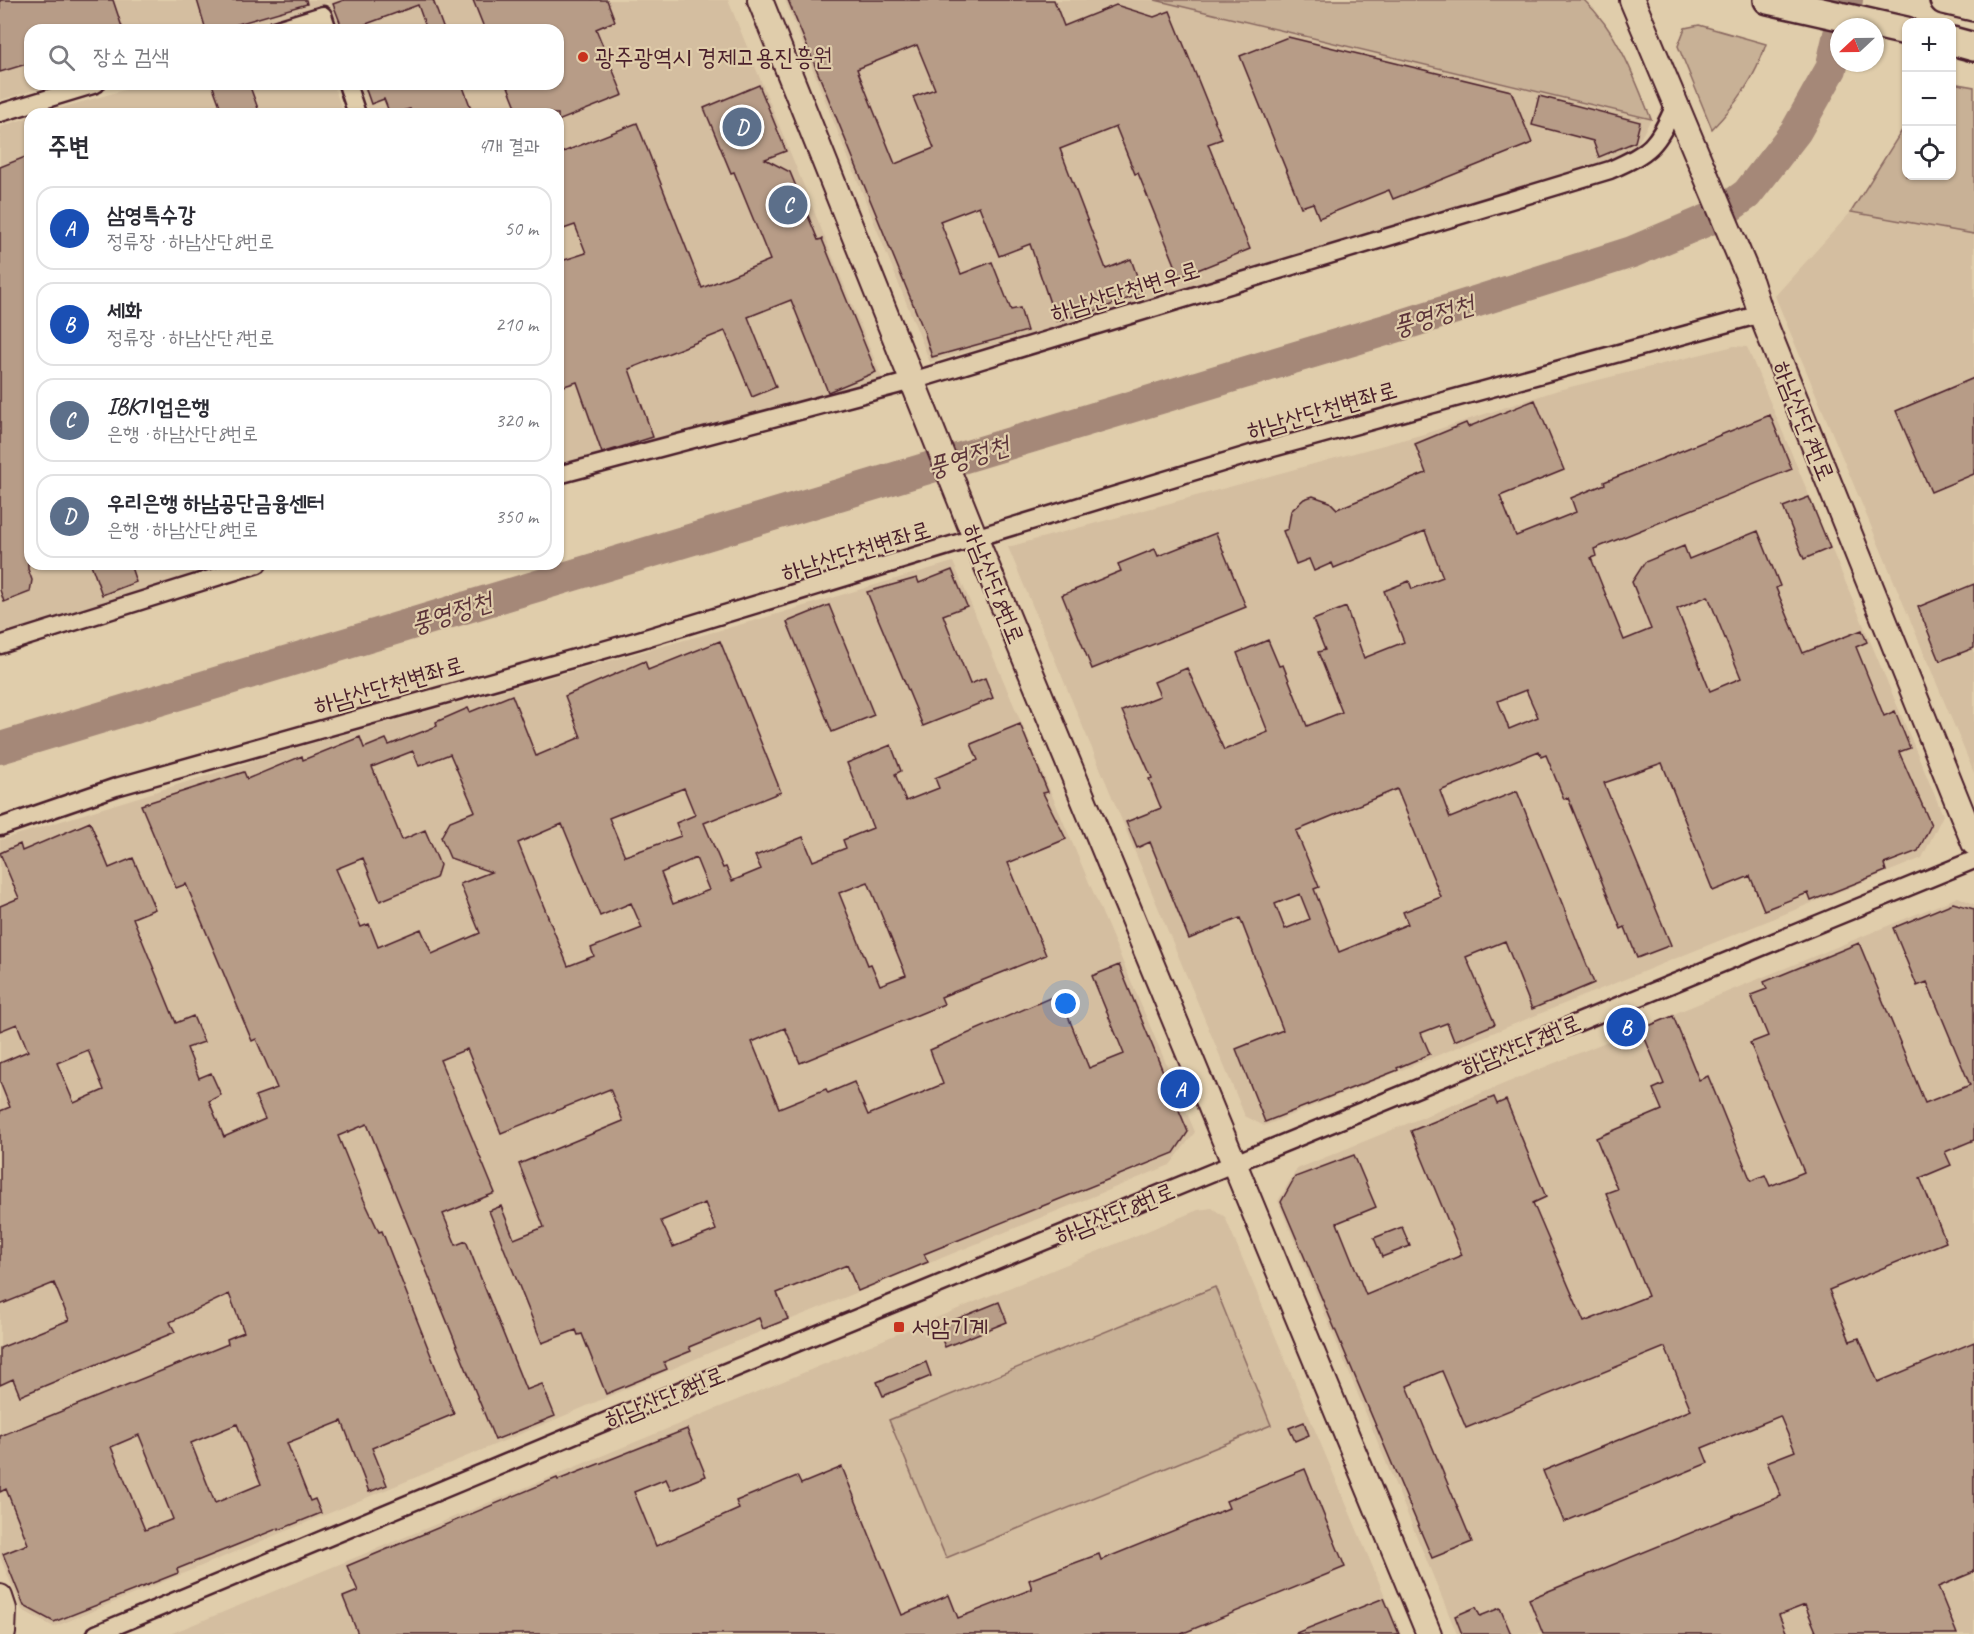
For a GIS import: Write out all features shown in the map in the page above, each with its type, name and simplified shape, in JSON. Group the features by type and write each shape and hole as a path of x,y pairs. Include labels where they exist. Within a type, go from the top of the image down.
{"main road":[{"path":"1768,0 1902,30"},
{"path":"1956,42 1974,47"}],"street":[{"name":"하남산단8번로","path":"760,0 973,533 1429,1634"},
{"name":"하남산단7번로","path":"1632,0 1751,283 1761,314 1974,843"},
{"path":"293,24 322,15 326,24"},
{"path":"0,113 76,90"},
{"path":"349,90 355,108"},
{"name":"하남산단천변우로","path":"564,475 915,387 1610,170 1636,159 1653,147 1662,135 1675,105"},
{"name":"하남산단천변좌로","path":"0,827 116,787 639,640 973,533 1761,314"},
{"path":"0,645 239,570"},
{"name":"하남산단7번로","path":"1236,1164 1974,860"},
{"name":"하남산단8번로","path":"96,1634 662,1398 1236,1164"},
{"path":"0,1597 4,1609 2,1632"}],"shaded area":[{"path":"0,0 728,0 882,378 564,467 564,108 368,108 360,90 564,90 564,24 337,24 328,3 257,24 24,24 24,90 34,90 0,100"},
{"path":"785,0 1155,0 1651,119 1633,152 1607,163 1036,333 930,362"},
{"path":"1155,0 1584,0 1616,40 1651,119"},
{"path":"1699,25 1766,44 1762,57 1744,90 1712,129 1678,46 1685,28"},
{"path":"1956,84 1974,87 1974,234 1851,212 1902,130 1902,180 1956,180"},
{"path":"124,90 335,90 342,108 61,108"},
{"path":"24,119 24,570 207,570 0,635 0,127"},
{"path":"1851,212 1974,234 1974,773 1775,296"},
{"path":"1734,346 1747,347 1943,815 1922,858 1264,1126 1245,1116 1008,547 1424,434 1558,390"},
{"path":"953,562 1195,1132 1170,1165 718,1349 559,1418 54,1627 22,1610 0,1557 0,840 296,748 753,621"},
{"path":"1958,897 1974,904 1974,1634 1457,1634 1278,1201 1297,1169"},
{"path":"1212,1208 1225,1217 1401,1634 170,1634 1198,1210"},
{"path":"1215,1287 1271,1425 946,1558 889,1420"}],"building":[{"path":"0,0 113,0 121,24 24,24 24,65 0,72"},
{"path":"197,0 306,0 307,4 238,24 204,24"},
{"path":"344,0 433,0 442,24 425,24 418,5 366,24 341,24 333,4"},
{"name":"광주광역시 경제고용진흥원","path":"473,0 607,0 615,21 596,29 623,95 564,119 564,108 517,108 509,90 564,90 564,24 483,24"},
{"path":"788,0 1054,0 1064,26 1116,5 1154,17 1170,11 1222,139 1208,144 1250,249 1180,277 1138,173 1135,174 1116,127 1060,149 1106,269 1131,259 1143,293 1095,311 1056,321 1030,244 999,256 979,206 940,221 961,274 992,262 1011,310 1020,308 1027,331 932,357 924,331","holes":["917,45 935,89 913,97 934,148 895,164 857,69"]},
{"path":"1288,37 1511,91 1532,143 1393,199 1389,190 1319,218 1313,203 1301,207 1240,56"},
{"path":"759,85 786,151 765,159 790,172 818,240 822,239 876,372 828,392 791,300 748,317 776,387 752,397 725,331 629,369 653,437 602,453 577,382 564,386 564,260 586,253 575,225 564,229 564,152 637,123 702,288 770,260 734,172 731,173 704,108"},
{"path":"214,90 251,90 258,108 221,108"},
{"path":"366,90 464,90 471,108 388,108 384,99 371,104"},
{"path":"1539,96 1640,122 1635,142 1599,157 1593,141 1532,125"},
{"path":"24,157 24,570 28,570 32,580 30,592 4,602 0,590 0,167"},
{"path":"1974,378 1974,474 1931,492 1896,411"},
{"path":"1535,400 1564,470 1500,496 1516,536 1576,512 1571,498 1605,484 1604,482 1770,415 1792,469 1594,549 1596,556 1591,558 1624,640 1651,629 1632,582 1645,562 1684,546 1689,559 1758,531 1780,586 1776,588 1803,653 1862,630 1867,642 1856,647 1884,716 1895,711 1910,748 1899,752 1931,825 1918,851 1884,864 1886,871 1811,901 1808,893 1764,910 1750,876 1713,891 1662,763 1604,783 1671,945 1637,958 1625,927 1621,929 1568,798 1564,799 1546,755 1541,757 1539,751 1440,791 1450,818 1517,791 1594,983 1532,1009 1505,941 1466,957 1495,1024 1454,1041 1447,1023 1421,1033 1430,1054 1397,1068 1398,1070 1265,1122 1236,1049 1283,1030 1240,918 1189,939 1150,842 1137,848 1126,822 1161,808 1149,779 1152,778 1122,711 1160,696 1154,682 1187,668 1224,750 1268,732 1237,653 1268,640 1279,666 1283,665 1307,726 1342,712 1318,652 1325,650 1313,620 1346,607 1364,658 1404,642 1384,591 1409,581 1412,589 1443,577 1425,531 1334,568 1332,563 1314,571 1309,559 1296,564 1283,531 1288,529 1291,511 1304,499 1313,496 1330,502 1337,509 1426,473 1415,444 1466,423 1468,427","holes":["1708,596 1741,678 1710,691 1677,609","1526,690 1538,717 1509,729 1498,701","1397,789 1441,897 1403,912 1408,924 1339,952 1314,889 1319,887 1296,831","1300,894 1310,919 1285,929 1275,904"]},
{"path":"1809,497 1830,548 1804,559 1783,507"},
{"path":"1216,533 1246,607 1092,669 1062,595 1121,571 1118,564 1155,549 1158,556"},
{"path":"93,570 132,570 136,582 102,595"},
{"path":"952,570 967,606 943,615 970,684 985,678 993,698 923,726 867,592 917,578 919,583"},
{"path":"1974,584 1974,648 1940,661 1918,607"},
{"path":"829,605 874,715 832,732 787,622"},
{"path":"720,641 781,792 704,823 723,868 726,867 732,881 761,869 755,856 803,837 813,861 846,848 843,840 873,828 847,763 891,745 901,771 895,774 906,801 939,788 935,778 978,760 971,744 1020,724 1048,792 1043,793 1066,839 1008,863 1046,955 941,997 944,1004 800,1063 785,1028 752,1042 779,1108 826,1089 828,1093 854,1082 868,1115 943,1084 930,1050 1059,994 1089,1068 1124,1054 1092,976 1119,965 1188,1132 1174,1153 924,1254 928,1262 858,1291 847,1265 777,1293 788,1319 763,1329 759,1318 689,1347 691,1351 664,1362 667,1369 606,1394 582,1334 578,1335 576,1330 542,1343 489,1211 501,1206 514,1239 544,1227 519,1164 623,1121 610,1089 501,1133 467,1049 440,1060 495,1193 443,1214 456,1245 466,1241 526,1390 542,1384 555,1416 495,1440 367,1124 338,1136 364,1200 379,1232 382,1231 454,1414 372,1448 387,1485 369,1492 342,1421 287,1443 310,1501 315,1499 321,1513 177,1569 178,1573 54,1622 24,1606 3,1554 28,1544 6,1489 0,1492 0,1436 228,1344 227,1339 244,1332 229,1294 170,1322 175,1332 20,1396 13,1379 0,1385 0,1348 69,1320 54,1283 0,1305 0,1111 10,1107 0,1082 0,1063 28,1051 17,1024 0,1031 0,906 19,898 0,853 20,844 22,851 90,822 109,868 133,858 155,909 133,918 176,1023 193,1016 204,1042 187,1048 199,1078 211,1073 221,1095 209,1101 224,1137 265,1119 255,1096 277,1088 256,1039 252,1041 186,884 176,888 141,805 244,772 247,779 302,756 303,760 360,737 364,748 386,739 389,745 437,726 436,722 468,708 470,712 512,695 536,756 581,737 565,696 645,661 648,670","holes":["413,751 419,766 450,754 475,811 450,821 441,837 450,858 491,872 460,884 480,933 432,954 421,929 378,947 369,924 361,927 336,869 363,858 380,901 436,878 440,865 425,830 402,840 372,767","684,788 695,815 676,823 681,836 625,856 609,818","562,824 600,916 631,903 642,928 591,948 594,956 568,966 518,843","696,858 709,890 673,904 661,873","868,882 906,975 880,985 871,964 868,965 839,893","88,1050 104,1090 74,1103 57,1063","705,1203 716,1230 673,1247 661,1221","237,1424 261,1484 215,1503 191,1443","139,1435 173,1519 145,1530 111,1447"]},
{"path":"1953,903 1974,909 1974,1140 1945,1152 1951,1165 1920,1178 1946,1242 1829,1290 1850,1341 1859,1338 1878,1382 1974,1342 1974,1572 1938,1587 1957,1634 1817,1634 1805,1605 1779,1615 1787,1634 1543,1634 1529,1599 1781,1496 1767,1462 1795,1451 1780,1416 1702,1448 1708,1463 1564,1522 1543,1471 1691,1410 1665,1347 1466,1428 1442,1371 1407,1386 1472,1542 1432,1558 1281,1202 1295,1177 1354,1155 1376,1207 1337,1223 1366,1295 1462,1255 1411,1131 1494,1097 1497,1104 1506,1100 1546,1197 1533,1203 1584,1322 1648,1296 1606,1193 1617,1189 1596,1138 1662,1110 1653,1089 1664,1084 1641,1029 1673,1016 1699,1080 1708,1076 1751,1181 1765,1175 1770,1186 1804,1172 1750,1043 1768,1036 1751,995 1767,989 1764,982 1859,943 1925,1103 1970,1085 1927,982 1917,986 1893,928"},
{"path":"1402,1227 1410,1246 1382,1257 1374,1238"},
{"path":"999,1302 1007,1322 945,1347 937,1327"},
{"path":"926,1362 931,1376 883,1396 877,1382"},
{"path":"1304,1422 1309,1435 1295,1441 1289,1428"},
{"path":"687,1429 706,1476 671,1490 666,1479 634,1492 656,1546 739,1509 736,1501 797,1476 801,1484 842,1467 902,1615 949,1595 958,1618 1032,1589 1029,1580 1099,1554 1101,1560 1229,1508 1226,1501 1305,1469 1345,1567 1181,1634 358,1634 343,1597 358,1591 347,1566 557,1478 558,1480"},
{"path":"1384,1598 1399,1634 1296,1633"},
{"path":"1476,1607 1480,1616 1500,1608 1511,1634 1462,1634 1455,1616"}],"waterway":[{"name":"풍영정천","path":"1843,18 1847,0"},
{"name":"풍영정천","path":"0,748 1399,326 1632,252 1717,216 1747,194 1796,131 1830,71"}],"place":[{"name":"광주광역시 경제고용진흥원","path":"583,57"},
{"name":"우리은행 하남공단금융센터","path":"742,127"},
{"name":"IBK기업은행","path":"788,205"},
{"name":"세화","path":"1626,1027"},
{"name":"삼영특수강","path":"1180,1089"},
{"name":"서암기계","path":"899,1327"}]}
